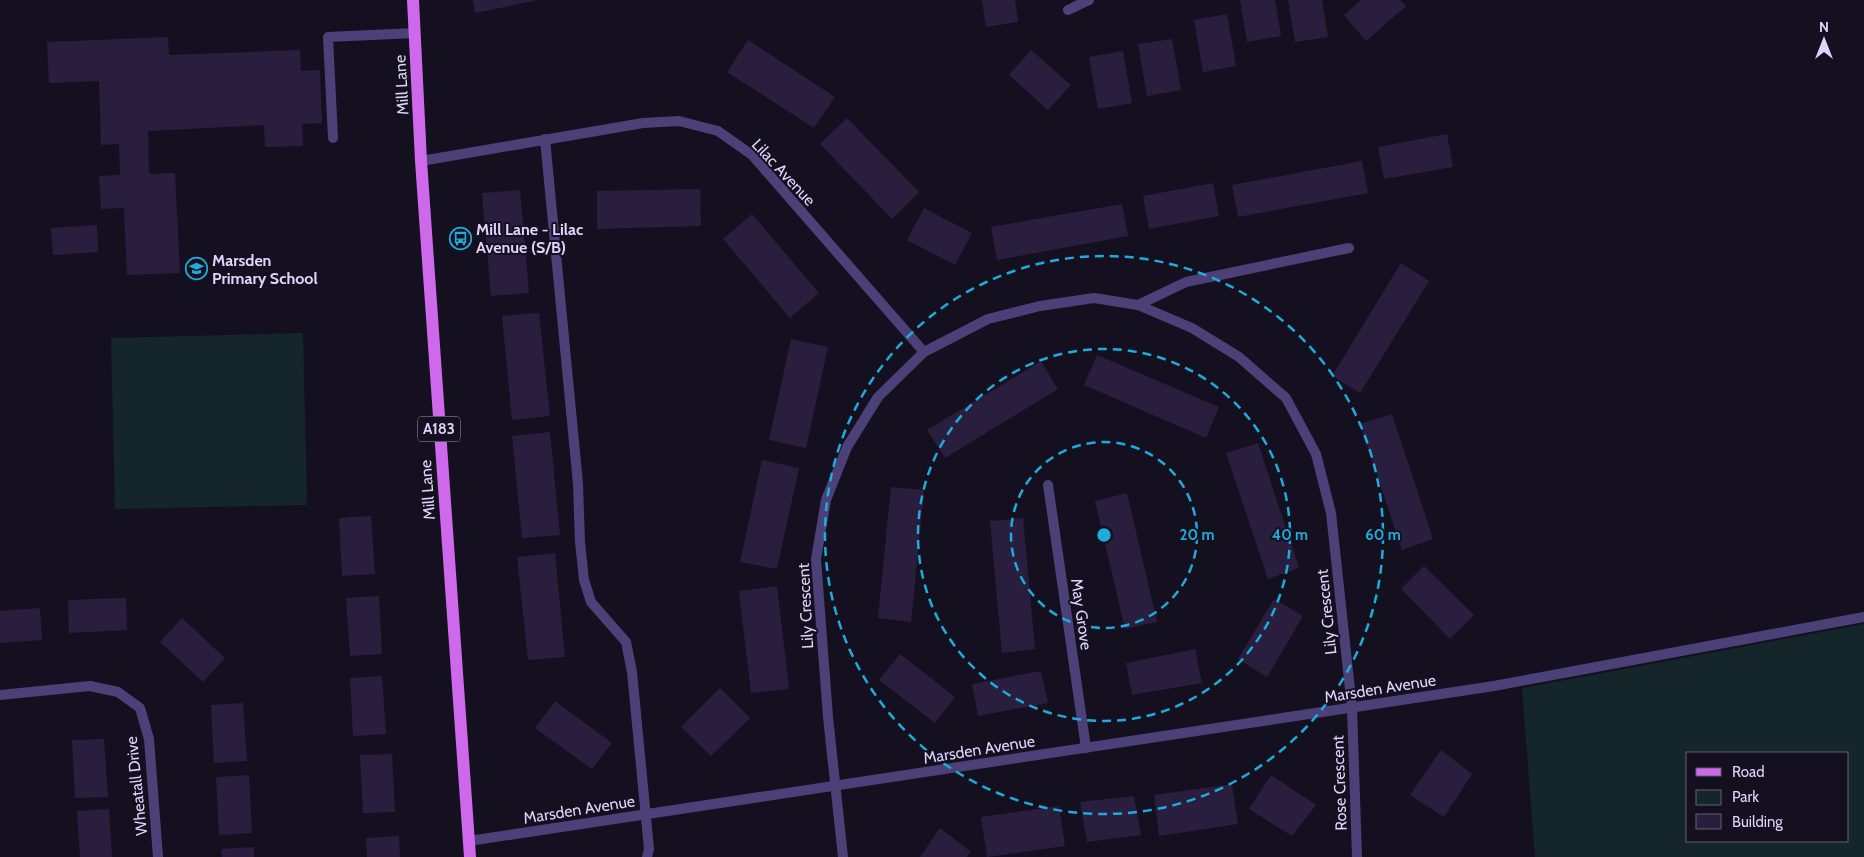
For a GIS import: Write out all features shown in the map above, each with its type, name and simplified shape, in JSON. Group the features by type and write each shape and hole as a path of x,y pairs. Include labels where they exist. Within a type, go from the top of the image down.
{"main road":[{"name":"Mill Lane","path":"413,0 421,161 470,857"}],"street":[{"path":"1068,10 1089,0"},
{"path":"333,138 328,37 414,33"},
{"name":"Lilac Avenue","path":"421,161 643,123 679,121 718,131 752,156 924,352"},
{"path":"545,140 578,484 580,542 584,580 591,602 626,642 632,672 648,850 647,857"},
{"path":"1138,305 1186,282 1348,248"},
{"name":"Lily Crescent","path":"836,785 828,717 816,559 826,500 847,447 878,397 924,352 988,319 1040,306 1094,298 1138,305 1192,328 1239,357 1286,398 1316,454 1331,513 1352,708"},
{"name":"May Grove","path":"1048,485 1086,748"},
{"name":"Marsden Avenue","path":"469,841 1494,686 1864,617"},
{"name":"Wheatall Drive","path":"0,695 90,686 118,692 140,708 149,739 158,857"},
{"name":"Rose Crescent","path":"1352,708 1357,857"},
{"path":"836,785 843,857"}],"green space":[{"path":"303,333 307,505 115,509 111,338"},
{"path":"1864,624 1864,857 1535,857 1522,688"}],"building":[{"path":"473,0 534,0 534,1 475,13"},
{"path":"982,0 1015,0 1018,22 986,27"},
{"path":"1240,0 1275,0 1281,36 1247,42"},
{"path":"1288,0 1322,0 1328,37 1295,42"},
{"path":"1361,0 1400,0 1406,6 1366,41 1344,15"},
{"path":"1227,14 1236,66 1203,72 1194,20"},
{"path":"168,37 169,55 300,50 301,71 320,70 322,123 302,124 303,146 265,147 264,125 148,131 149,174 175,173 180,273 127,275 124,208 101,209 99,176 120,175 119,144 101,145 99,81 49,83 47,42"},
{"path":"1172,39 1181,90 1147,96 1138,44"},
{"path":"748,40 835,97 814,128 727,72"},
{"path":"1031,50 1071,85 1048,110 1009,75"},
{"path":"1123,51 1132,103 1098,109 1089,57"},
{"path":"847,118 919,192 892,219 820,144"},
{"path":"1447,134 1453,167 1384,179 1378,147"},
{"path":"1362,161 1368,193 1238,217 1232,185"},
{"path":"1213,183 1219,216 1149,229 1143,196"},
{"path":"700,189 701,226 597,229 597,191"},
{"path":"520,190 529,293 491,296 482,193"},
{"path":"1122,204 1128,236 997,260 991,227"},
{"path":"924,208 972,233 955,265 907,240"},
{"path":"752,214 819,293 790,318 723,239"},
{"path":"97,225 98,252 53,255 51,228"},
{"path":"1401,263 1429,281 1360,393 1332,376"},
{"path":"539,313 550,416 512,420 502,316"},
{"path":"791,339 828,347 806,448 769,440"},
{"path":"1097,355 1219,407 1206,438 1084,385"},
{"path":"1041,361 1058,389 945,458 927,430"},
{"path":"1392,414 1433,539 1402,550 1360,424"},
{"path":"550,432 560,535 522,538 512,436"},
{"path":"1258,443 1299,568 1268,579 1226,453"},
{"path":"762,460 799,468 777,569 740,562"},
{"path":"891,487 924,490 911,622 878,618"},
{"path":"1127,493 1157,622 1125,629 1095,501"},
{"path":"371,516 375,574 342,576 339,518"},
{"path":"1023,518 1035,649 1002,653 990,521"},
{"path":"555,553 565,657 528,660 517,557"},
{"path":"1424,566 1474,615 1450,639 1401,589"},
{"path":"777,586 789,689 751,693 739,591"},
{"path":"379,596 382,654 350,656 346,598"},
{"path":"126,598 127,630 69,633 68,600"},
{"path":"1274,599 1303,616 1267,677 1238,659"},
{"path":"40,608 42,640 0,643 0,611"},
{"path":"182,618 225,658 203,682 160,642"},
{"path":"1195,649 1202,683 1132,695 1126,663"},
{"path":"900,654 955,697 935,723 879,680"},
{"path":"1041,671 1048,703 978,716 972,684"},
{"path":"382,676 386,734 353,736 350,678"},
{"path":"720,688 750,718 711,756 681,727"},
{"path":"555,701 612,743 592,769 535,728"},
{"path":"243,703 247,761 214,763 211,705"},
{"path":"104,739 108,797 75,798 72,740"},
{"path":"1441,750 1472,774 1444,817 1410,795"},
{"path":"392,754 395,812 363,813 360,755"},
{"path":"249,775 252,833 219,835 216,777"},
{"path":"1271,775 1316,805 1292,836 1249,809"},
{"path":"1232,784 1238,824 1159,836 1154,795"},
{"path":"1134,796 1141,835 1087,842 1080,802"},
{"path":"1059,806 1065,846 987,857 981,817"},
{"path":"109,809 112,857 80,857 77,811"},
{"path":"940,828 971,852 967,857 920,857"},
{"path":"399,836 400,857 367,857 366,838"},
{"path":"254,847 254,857 222,857 221,849"}],"place":[{"name":"Mill Lane - Lilac Avenue (S/B)","path":"460,238"},
{"name":"Marsden Primary School","path":"196,269"}]}
